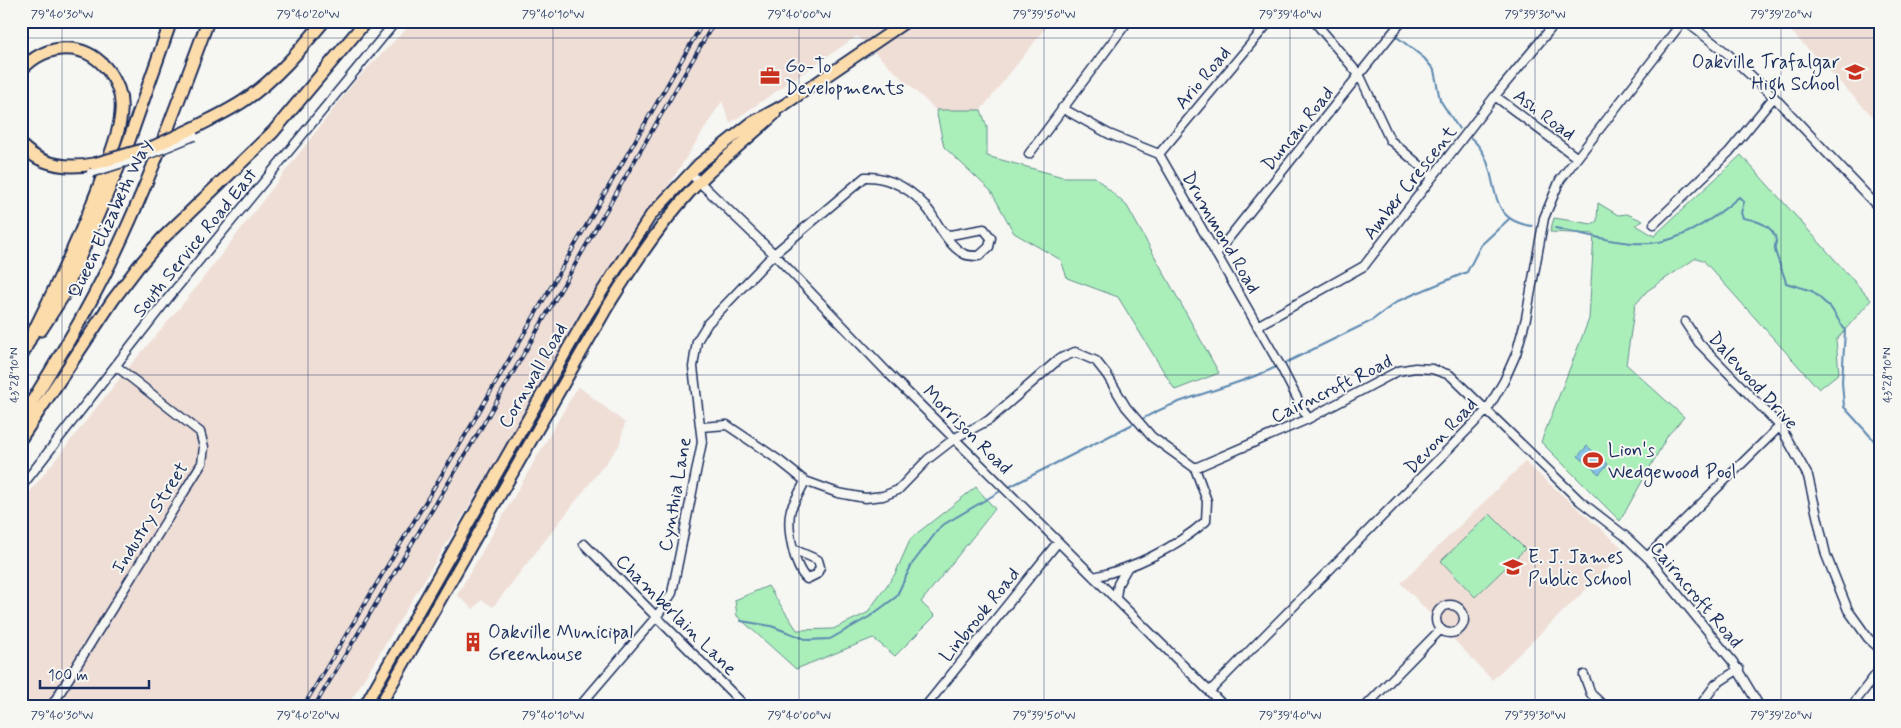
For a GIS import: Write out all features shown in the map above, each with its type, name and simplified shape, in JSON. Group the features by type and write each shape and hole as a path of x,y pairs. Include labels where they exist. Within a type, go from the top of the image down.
{"highway":[{"name":"Queen Elizabeth Way","path":"21,358 63,296 125,152 171,21"},
{"name":"Queen Elizabeth Way","path":"21,420 87,308 131,219 155,162 208,21"},
{"path":"21,145 39,159 54,164 92,169 194,132 261,88 296,56 324,21"},
{"path":"21,438 113,300 138,267 162,239 273,132 366,21"},
{"path":"21,70 33,59 47,52 63,49 79,50 90,55 111,73 118,89 122,110 118,133 97,193 21,358"}],"main road":[{"name":"Cornwall Road","path":"364,707 596,300 651,215 690,173 751,123 784,104 907,21"},
{"name":"Cornwall Road","path":"379,707 608,306 653,235 700,182 784,104"}],"street":[{"path":"21,25 25,21"},
{"name":"South Service Road East","path":"21,487 256,189 396,21"},
{"path":"1029,154 1128,21"},
{"name":"Ario Road","path":"1159,154 1270,21"},
{"path":"1314,21 1360,76 1390,140 1432,176"},
{"name":"Duncan Road","path":"1216,254 1402,21"},
{"name":"Amber Crescent","path":"1257,326 1364,266 1432,176 1459,145 1495,96 1556,21"},
{"path":"1684,21 1728,54 1774,97 1880,209"},
{"name":"Devon Road","path":"1210,691 1487,410 1504,381 1516,354 1526,318 1544,218 1560,180 1576,157 1684,21"},
{"name":"Ash Road","path":"1495,96 1576,157"},
{"path":"1654,224 1729,152 1774,97"},
{"path":"1062,108 1109,134 1159,154"},
{"name":"Drummond Road","path":"1159,154 1308,419"},
{"name":"Morrison Road","path":"690,173 774,254 887,372 1225,707"},
{"name":"Cynthia Lane","path":"579,707 657,616 672,593 702,442 693,367 697,341 708,323 774,254 864,177 879,176 902,186 929,211 951,244 965,255 980,256 990,247 991,238 984,229 950,235 944,233"},
{"name":"Dalewood Drive","path":"1685,322 1699,343 1780,426 1808,476 1826,555 1848,610 1868,638 1880,649"},
{"path":"701,426 727,425 780,461 805,481 838,493 865,498 883,496 898,490 928,459 955,438 989,420 1059,359 1075,352 1096,360 1108,375 1126,407 1152,437 1194,468 1207,501 1206,522 1187,538 1128,568 1094,577"},
{"name":"Industry Street","path":"51,707 202,463 204,447 200,432 116,366"},
{"name":"Cairncroft Road","path":"1194,468 1308,419 1398,371 1415,368 1432,369 1450,375 1580,501 1625,536 1646,557 1739,669 1760,707"},
{"path":"1646,557 1780,426"},
{"path":"793,549 790,511 805,481"},
{"name":"Linbrook Road","path":"925,707 1058,542"},
{"name":"Chamberlain Lane","path":"584,544 746,707"},
{"path":"1116,598 1118,584 1128,568"},
{"path":"1365,707 1441,629"},
{"path":"1699,707 1716,684 1739,669"},
{"path":"1851,707 1880,669"},
{"path":"1584,675 1591,694 1605,707"}],"shaded area":[{"path":"414,21 1051,21 981,110 936,110 857,36 730,123 722,101 555,365 347,707 21,707 21,503 128,368 187,299 355,81"},
{"name":"Oakville Trafalgar High School","path":"1781,21 1880,21 1880,124"},
{"path":"578,386 625,423 619,446 493,607 482,600 473,609 457,595"},
{"name":"E. J. James Public School","path":"1525,462 1626,551 1492,680 1401,583"}],"green space":[{"path":"936,110 981,110 987,127 987,156 1063,177 1095,177 1127,206 1219,373 1175,390 1118,297 1067,278 1061,260 1014,233 991,191 944,147"},
{"path":"1741,155 1871,300 1836,340 1839,373 1819,389 1703,260 1696,258 1647,291 1635,305 1626,364 1684,417 1668,435 1620,521 1541,442 1589,319 1594,234 1550,232 1554,218 1592,224 1597,221 1598,203 1618,215 1627,214 1643,221 1636,225 1654,236"},
{"path":"976,487 995,509 921,602 935,616 895,656 873,638 796,669 737,616 735,600 768,586 797,630 833,629 867,613 895,574 911,538"},
{"path":"1490,514 1525,549 1475,597 1441,561"}],"water":[{"name":"Lion's Wedgewood Pool","path":"1587,446 1608,464 1599,474 1578,456"}],"waterway":[{"path":"1397,37 1424,58 1434,70 1440,100 1459,129"},
{"path":"1471,138 1481,150 1488,163 1494,191 1498,203 1505,214 1515,221 1532,226"},
{"path":"1555,228 1627,242 1651,243 1663,241 1675,238 1698,227 1739,197 1744,202 1741,213 1743,218 1754,220 1764,225 1775,236 1775,252 1786,283 1812,291 1831,308 1845,330 1842,382 1844,407 1880,447"},
{"path":"1285,363 1371,321 1398,301 1467,272 1481,245 1509,219"},
{"path":"1144,418 1176,403 1274,368"},
{"path":"1011,486 1133,424"},
{"path":"741,621 771,626 808,640 830,639 869,617 896,597 912,564 941,526 999,492"}],"railway":[{"path":"303,707 472,424 704,21"},
{"path":"314,707 480,430 715,21"}],"place":[{"name":"Oakville Trafalgar High School","path":"1855,72"},
{"name":"Go-To Developments","path":"770,76"},
{"name":"Lion's Wedgewood Pool","path":"1593,460"},
{"name":"E. J. James Public School","path":"1513,567"},
{"name":"Oakville Municipal Greenhouse","path":"473,642"}]}
